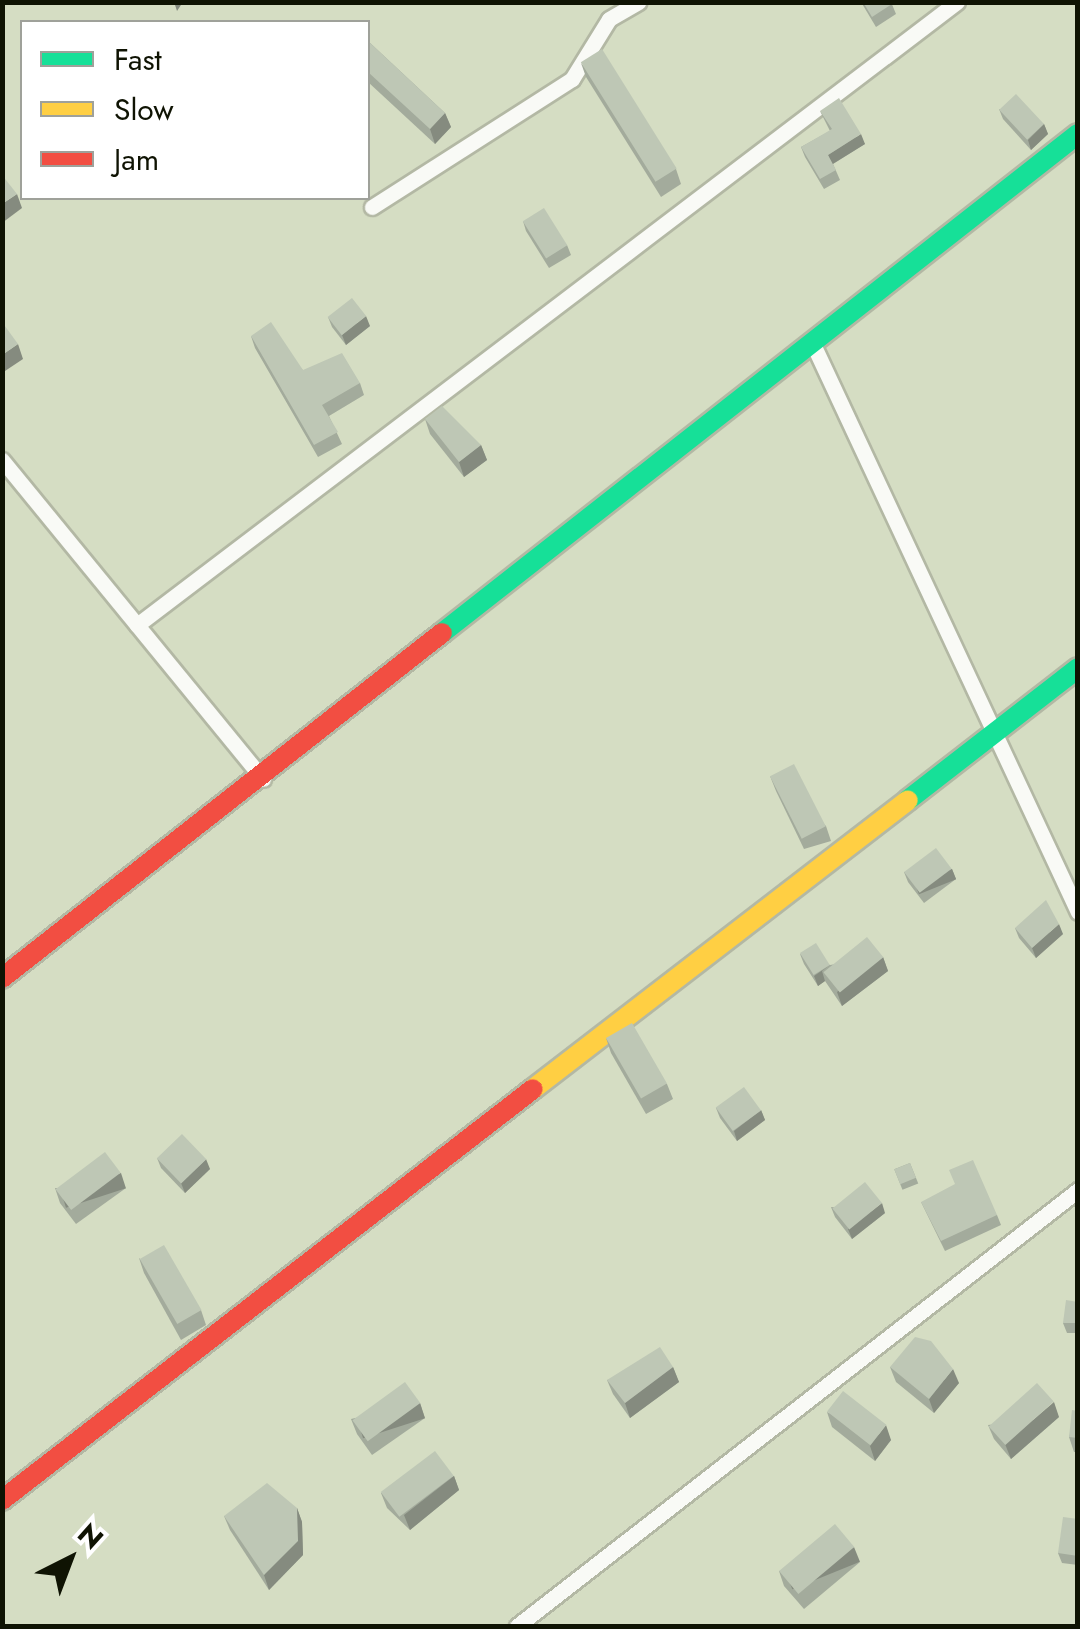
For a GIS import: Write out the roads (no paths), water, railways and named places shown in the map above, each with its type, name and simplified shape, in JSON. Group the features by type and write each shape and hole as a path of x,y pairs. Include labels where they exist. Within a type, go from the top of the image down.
{"street":[{"path":"372,207 572,78 609,20 638,2"},
{"path":"137,625 956,2"},
{"path":"2,978 263,779 1078,134"},
{"path":"812,342 1078,912"},
{"path":"2,460 9,482 137,625 263,779"},
{"path":"2,1500 1078,668"},
{"path":"517,1626 1078,1190"}]}
